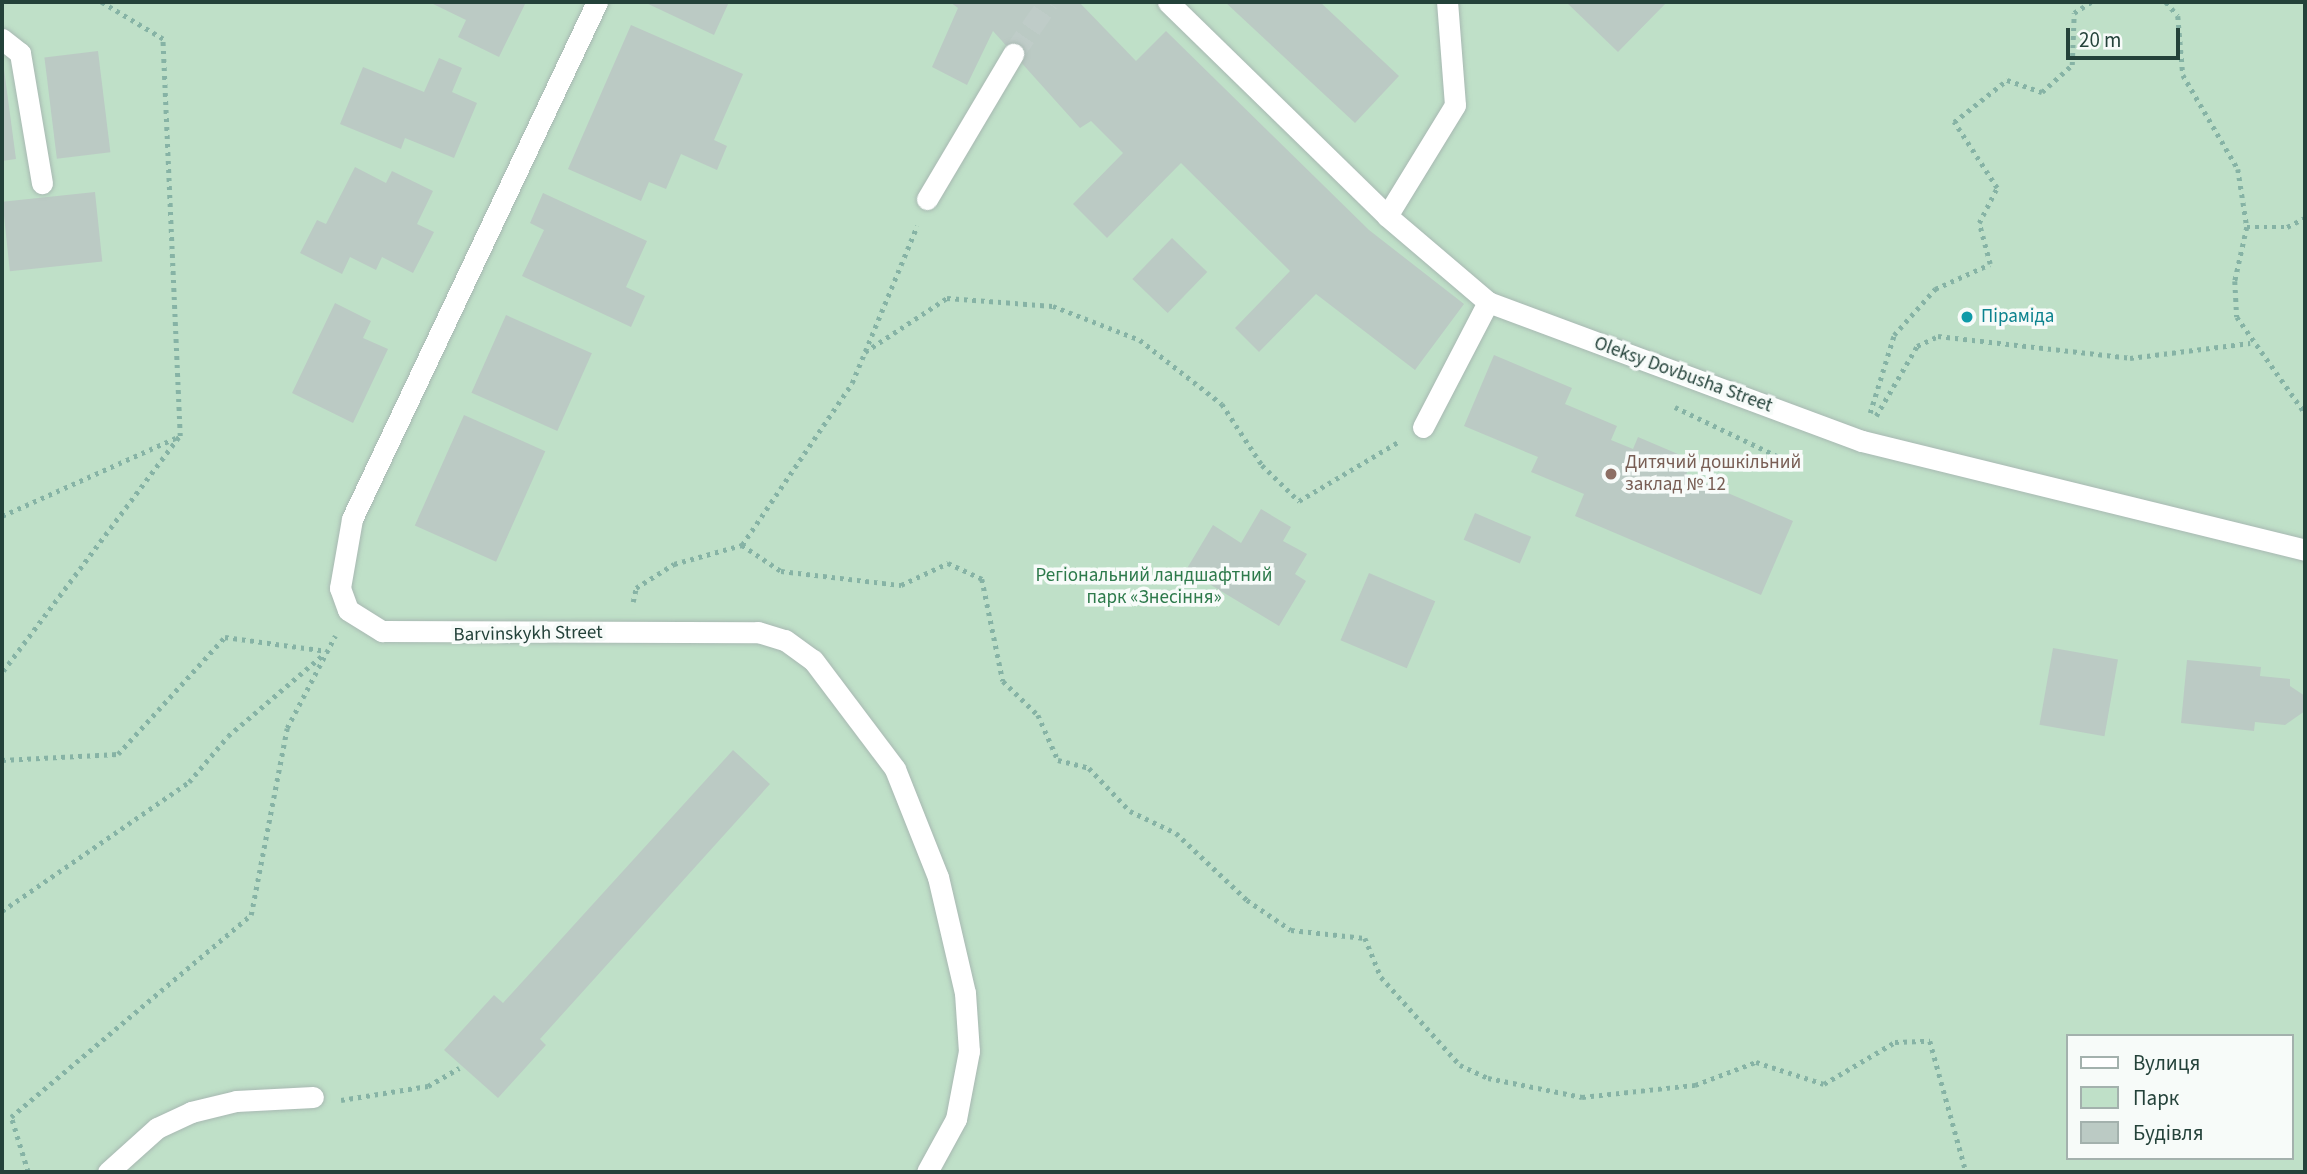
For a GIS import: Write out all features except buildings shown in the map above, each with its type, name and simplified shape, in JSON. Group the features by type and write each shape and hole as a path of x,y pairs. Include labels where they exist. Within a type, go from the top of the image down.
{"street":[{"path":"348,610 340,589 352,519 597,2"},
{"name":"Oleksy Dovbusha Street","path":"1168,2 1387,216 1488,302 1861,440 2305,550"},
{"path":"1387,216 1455,105 1447,2"},
{"path":"2,39 20,53 42,183"},
{"path":"928,199 1013,54"},
{"path":"1423,427 1488,302"},
{"name":"Barvinskykh Street","path":"348,610 382,631 432,635 758,632 785,640 813,660 895,769 938,877 965,993 970,1051 956,1119 927,1172"},
{"path":"108,1172 158,1128 191,1111 236,1101 313,1097"}],"path":[{"path":"2,672 180,436 163,39 101,2"},
{"path":"1861,440 1894,335 1936,289 1990,264 1979,223 1997,188 1954,122 2007,80 2042,92 2072,65 2074,13 2091,2"},
{"path":"2166,2 2178,16 2183,75 2238,169 2247,227 2235,281 2236,317 2250,343 2305,413"},
{"path":"626,633 636,588 674,565 742,545 852,383 928,199"},
{"path":"2247,227 2287,227 2305,218"},
{"path":"865,352 947,298 1053,306 1140,340 1222,404 1262,464 1298,501 1423,427"},
{"path":"1861,440 1917,346 1938,337 2130,358 2250,343"},
{"path":"2,516 180,436"},
{"path":"742,545 781,571 836,579 901,585 948,564 982,579 1003,681 1038,715 1058,760 1089,768 1130,811 1176,833 1247,900 1291,930 1366,938 1381,977 1460,1065 1488,1078 1582,1097 1695,1085 1756,1062 1824,1084 1895,1042 1930,1041 1966,1172"},
{"path":"28,1172 11,1117 251,915 287,728 348,610"},
{"path":"2,760 118,754 225,637 327,651"},
{"path":"2,911 189,782 228,736 327,651"},
{"path":"313,1097 389,1096 428,1086 459,1068"}],"green space":[{"name":"Регіональний ландшафтний парк «Знесіння»","path":"2,2 2305,2 2305,1172 2,1172"}],"tunnel":[{"path":"1013,54 1049,2"}],"place":[{"name":"Піраміда","path":"1967,317"},
{"name":"Дитячий дошкільний заклад № 12","path":"1611,474"}]}
